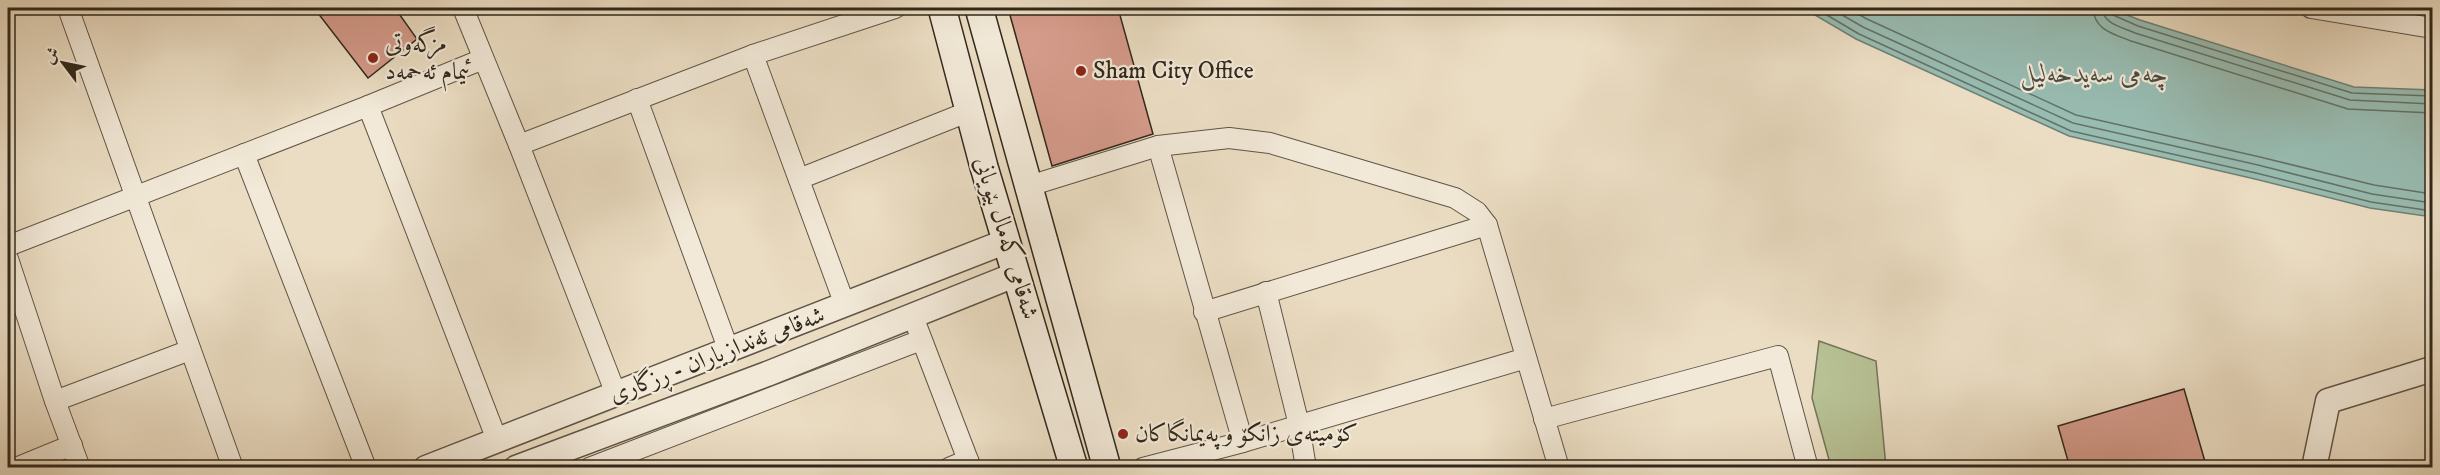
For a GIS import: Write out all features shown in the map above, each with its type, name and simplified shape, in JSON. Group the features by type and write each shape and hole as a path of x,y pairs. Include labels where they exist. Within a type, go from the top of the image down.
{"main road":[{"name":"شەقامی کەمال بێویانی","path":"942,8 984,166 1074,468"},
{"name":"شەقامی کەمال بێویانی","path":"979,8 1107,468"},
{"path":"984,166 993,156 1007,153 1020,155"}],"street":[{"path":"68,8 233,468"},
{"path":"463,8 616,394"},
{"path":"519,145 753,55 895,8"},
{"path":"2311,8 2433,28"},
{"path":"753,55 845,304"},
{"path":"8,246 483,59"},
{"path":"637,99 729,351"},
{"path":"368,106 497,440"},
{"path":"799,179 970,111"},
{"path":"1029,186 1158,146 1229,138 1270,143 1455,198 1477,212 1487,225 1559,468"},
{"path":"1158,146 1243,441"},
{"path":"244,154 366,468"},
{"path":"1204,312 1487,225"},
{"name":"شەقامی ئەندازیاران - ڕزگاری","path":"438,465 1007,241"},
{"path":"8,259 55,402 80,468"},
{"name":"شەقامی ئەندازیاران - ڕزگاری","path":"516,468 554,461 1017,274"},
{"path":"1266,292 1299,425 1306,468"},
{"path":"912,316 970,464 949,468"},
{"path":"589,468 921,340"},
{"path":"55,402 190,350"},
{"path":"1544,419 1778,356 1808,468"},
{"path":"1143,468 1526,358"},
{"path":"2314,468 2328,401 2433,369"},
{"path":"16,468 72,445"}],"green space":[{"path":"1819,341 1876,361 1886,467 1831,467 1812,398"}],"water":[{"name":"چەمی سەیدخەلیل","path":"1803,8 2109,8 2140,20 2354,87 2432,90 2432,217 2370,208 2069,136 1856,39"}],"building":[{"name":"مزگەوتی ئیمام ئەحمەد","path":"314,8 395,8 417,39 368,78"},
{"name":"Sham City Office","path":"1008,8 1118,8 1153,134 1052,166"},
{"path":"2184,389 2206,465 2198,468 2070,468 2058,426"}],"place":[{"name":"مزگەوتی ئیمام ئەحمەد","path":"373,58"},
{"name":"Sham City Office","path":"1081,71"},
{"name":"کۆمیتەی زانکۆ و پەیمانگاکان","path":"1123,434"}]}
